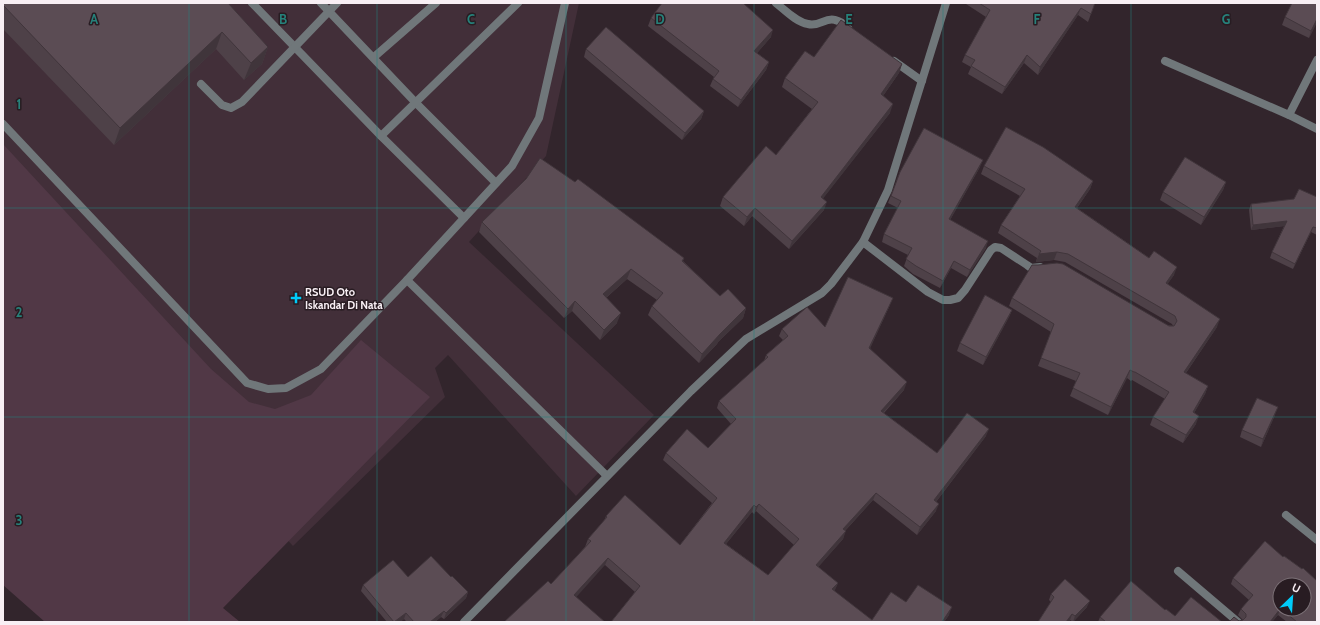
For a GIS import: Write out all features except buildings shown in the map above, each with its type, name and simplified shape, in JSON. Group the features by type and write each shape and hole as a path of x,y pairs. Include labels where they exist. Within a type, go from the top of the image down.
{"street":[{"path":"252,3 464,218"},
{"path":"321,3 374,57 416,103 496,183"},
{"path":"201,84 222,105 231,108 242,102 337,3"},
{"path":"374,57 436,3"},
{"path":"382,136 518,3"},
{"path":"3,124 248,383 268,389 286,388 321,368 407,280 512,166 539,118 565,3"},
{"path":"776,3 794,18 806,24 816,25 828,19 836,20 856,33"},
{"path":"464,622 691,391 746,339 822,293 831,284 863,242 888,190 946,3"},
{"path":"886,55 922,81"},
{"path":"1288,115 1317,60"},
{"path":"1165,61 1317,129"},
{"path":"863,242 928,292 943,300 958,298 965,290 991,250 996,247 1001,248 1031,268 1050,265"},
{"path":"407,280 607,476"},
{"path":"1286,516 1317,539"},
{"path":"1178,571 1238,622"}],"shaded area":[{"name":"RSUD Oto Iskandar Di Nata","path":"3,3 579,3 546,156 469,242 654,415 576,496 448,355 435,368 445,397 293,546 3,234"},
{"path":"3,144 211,369 249,402 275,409 311,395 361,340 430,397 223,608 240,622 45,622 3,585"}],"place":[{"name":"RSUD Oto Iskandar Di Nata","path":"296,298"}]}
